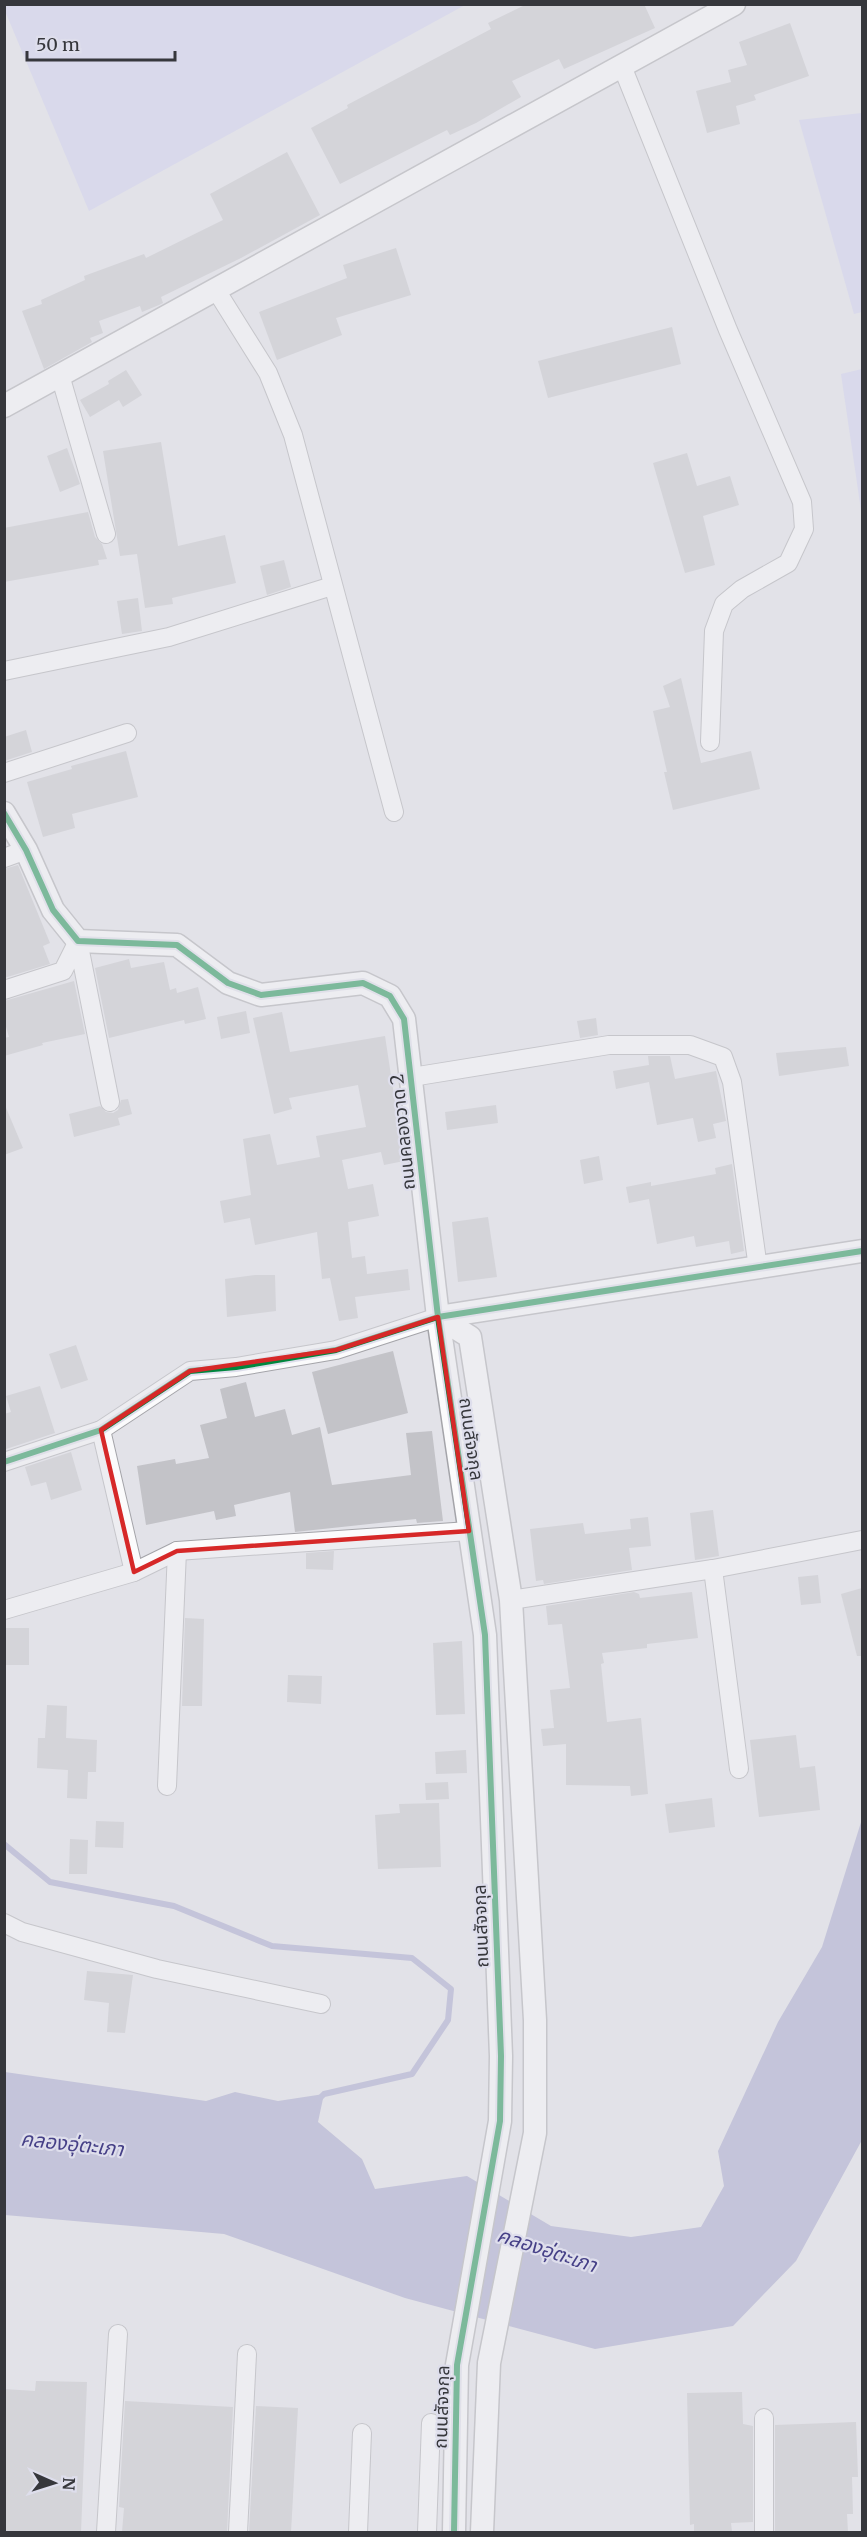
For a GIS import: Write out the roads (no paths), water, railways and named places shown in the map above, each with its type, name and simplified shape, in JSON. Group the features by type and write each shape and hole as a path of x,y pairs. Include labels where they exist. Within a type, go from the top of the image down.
{"street":[{"path":"4,406 735,4"},
{"path":"622,66 728,330 802,502 804,529 788,563 742,589 724,604 714,631 710,742"},
{"path":"216,290 268,373 293,435 394,812"},
{"path":"60,375 106,534"},
{"path":"4,671 169,637 332,586"},
{"path":"4,774 127,733"},
{"path":"4,813 26,850 53,910 78,941 110,1102"},
{"path":"4,858 26,850"},
{"path":"4,990 63,971 78,941"},
{"name":"ถนนคลองวาด 2","path":"78,941 177,945 228,983 261,996 363,983 390,996 404,1019 438,1317"},
{"path":"412,1077 609,1045 690,1045 723,1057 732,1082 758,1268"},
{"path":"4,1462 101,1430 190,1371 236,1367 336,1350 438,1317 862,1251"},
{"name":"ถนนสัจจกุล","path":"438,1317 485,1635 501,2056 500,2121 457,2365 454,2532"},
{"name":"ถนนสัจจกุล","path":"438,1317 470,1337 511,1600 535,2020 535,2133 489,2363 482,2532"},
{"path":"101,1430 134,1572"},
{"path":"4,1610 134,1572 177,1551 469,1531"},
{"path":"511,1600 713,1569 862,1540"},
{"path":"167,1786 177,1551"},
{"path":"713,1569 739,1769"},
{"path":"4,1923 22,1932 157,1969 321,2004"},
{"path":"106,2532 118,2334"},
{"path":"238,2532 247,2354"},
{"path":"764,2418 764,2532"},
{"path":"427,2532 431,2423"},
{"path":"358,2532 362,2433"}],"water":[{"name":"คลองอุ่ตะเภา","path":"862,1819 862,2140 796,2261 733,2326 595,2349 405,2298 224,2234 5,2215 5,2072 206,2101 235,2092 278,2101 324,2094 318,2122 362,2159 375,2189 467,2176 551,2226 631,2237 701,2227 724,2186 718,2151 778,2022 822,1947"}],"waterway":[{"path":"4,1844 50,1882 174,1906 272,1946 412,1958 451,1989 448,2020 412,2074 324,2094 320,2098"}]}
